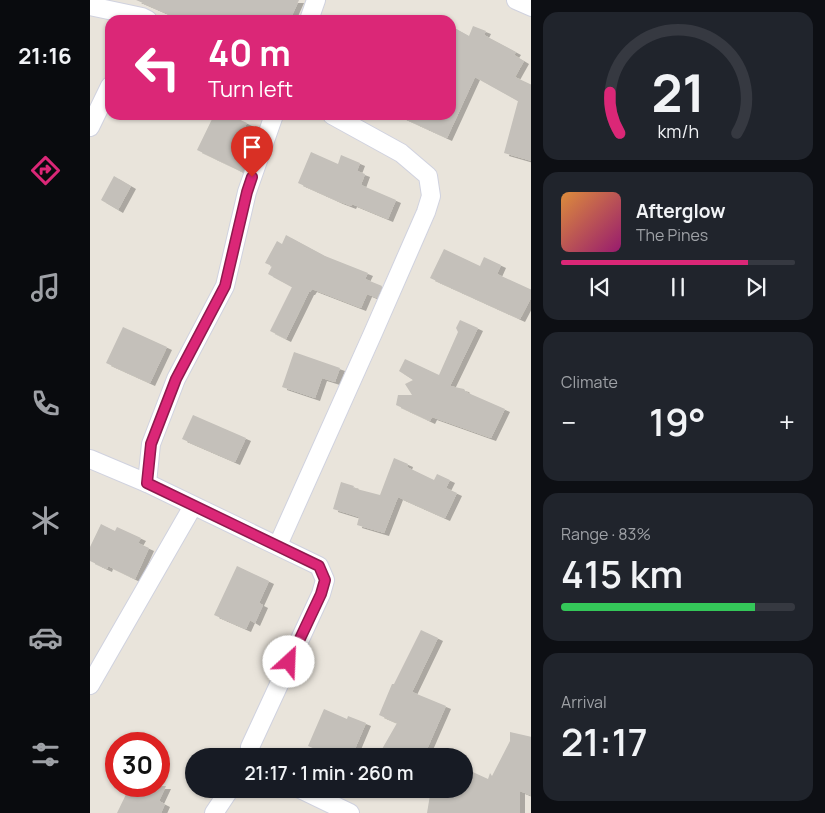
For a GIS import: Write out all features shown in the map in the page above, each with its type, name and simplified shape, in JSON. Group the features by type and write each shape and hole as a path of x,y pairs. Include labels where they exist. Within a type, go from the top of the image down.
{"street":[{"path":"311,15 316,0"},
{"path":"516,0 531,7"},
{"path":"90,6 127,15"},
{"path":"90,127 105,96"},
{"path":"147,483 151,444 176,379 225,286 247,192 272,120"},
{"path":"278,545 393,288 431,196 428,176 401,153 341,120"},
{"path":"90,459 147,483 319,566 325,580 321,594 250,748"},
{"path":"90,685 192,506"},
{"path":"214,813 224,798"},
{"path":"319,798 350,813"}],"building":[{"path":"136,0 299,0 292,15 170,15"},
{"path":"473,26 486,31 484,35 516,52 514,55 524,61 515,77 531,85 531,161 504,153 518,101 475,77 456,118 456,29 469,36"},
{"path":"212,120 241,120 247,123 239,140 252,146 243,172 197,150"},
{"path":"408,120 455,120 447,138"},
{"path":"311,152 338,164 341,155 360,163 357,171 365,174 361,185 396,200 388,219 352,204 351,206 338,201 298,183"},
{"path":"114,176 131,186 118,210 101,200"},
{"path":"286,235 325,256 368,273 365,279 382,286 377,298 367,294 361,308 312,289 286,339 270,331 292,287 268,274 272,266 265,263 277,241 282,244"},
{"path":"444,249 480,266 484,257 501,265 497,274 531,290 531,298 520,319 430,278"},
{"path":"460,320 478,328 450,386 464,389 466,392 505,409 491,438 432,417 430,421 396,405 398,395 412,395 405,384 413,380 399,371 405,359 439,375 458,332 456,328"},
{"path":"123,327 167,347 150,383 106,363"},
{"path":"294,352 340,368 335,382 322,378 315,398 282,387"},
{"path":"193,415 246,438 235,462 182,439"},
{"path":"394,458 408,464 407,467 434,480 437,474 450,480 446,488 457,493 445,518 398,497 384,533 357,525 359,517 333,509 341,482 354,486 353,488 380,495"},
{"path":"101,524 115,531 117,527 141,538 138,543 149,548 135,579 108,566 107,569 90,561 90,547"},
{"path":"237,566 269,581 259,603 263,605 255,623 250,620 246,629 214,615"},
{"path":"421,630 438,638 412,692 446,706 428,748 383,748 397,723 379,715 392,684 394,684"},
{"path":"324,709 347,719 348,716 366,723 355,748 313,748 308,746"},
{"path":"510,732 531,737 531,796 520,791 520,813 427,813 430,798 473,798 473,772 488,779 490,773 492,776 510,741"},
{"path":"125,797 161,797 159,801 165,804 161,813 117,813"}],"route":[{"path":"252,177 225,286 176,379 151,444 147,483 319,566 325,580 321,594 289,662"}]}
